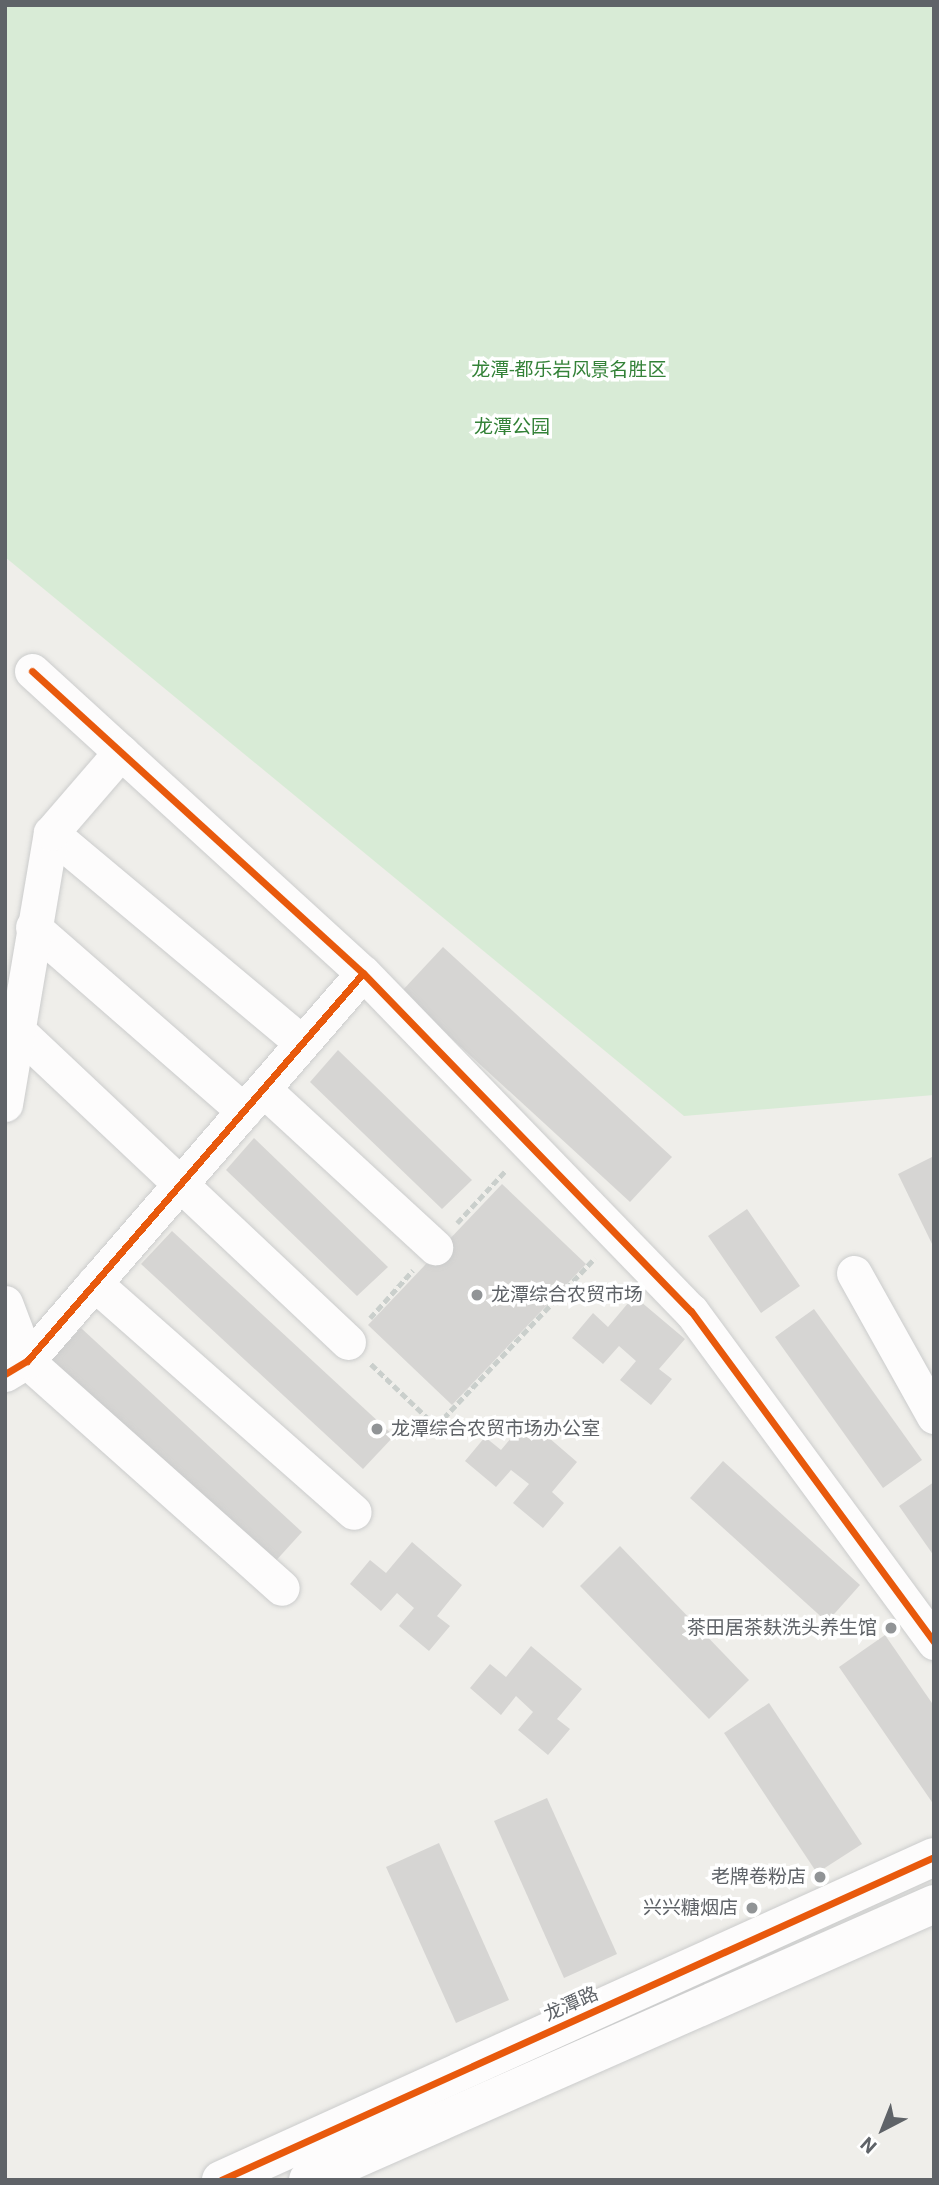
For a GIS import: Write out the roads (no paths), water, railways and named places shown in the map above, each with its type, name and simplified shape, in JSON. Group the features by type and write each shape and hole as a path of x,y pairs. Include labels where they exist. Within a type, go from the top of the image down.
{"street":[{"path":"32,671 363,973 691,1311 934,1642"},
{"path":"5,1104 51,834 121,752"},
{"path":"51,834 302,1043"},
{"path":"33,928 435,1247"},
{"path":"16,1367 94,1283 363,973"},
{"path":"19,1032 348,1342"},
{"path":"855,1273 934,1416"},
{"path":"94,1283 354,1512"},
{"path":"5,1303 16,1367 282,1588"},
{"name":"龙潭路","path":"221,2180 934,1857"},
{"path":"308,2180 934,1904"}],"place":[{"name":"龙潭综合农贸市场","path":"477,1295"},
{"name":"龙潭综合农贸市场办公室","path":"377,1429"},
{"name":"茶田居茶麸洗头养生馆","path":"891,1628"},
{"name":"老牌卷粉店","path":"820,1877"},
{"name":"兴兴糖烟店","path":"752,1908"}],"park label":[{"name":"龙潭-都乐岩风景名胜区","path":"569,370"},
{"name":"龙潭公园","path":"512,427"}]}
